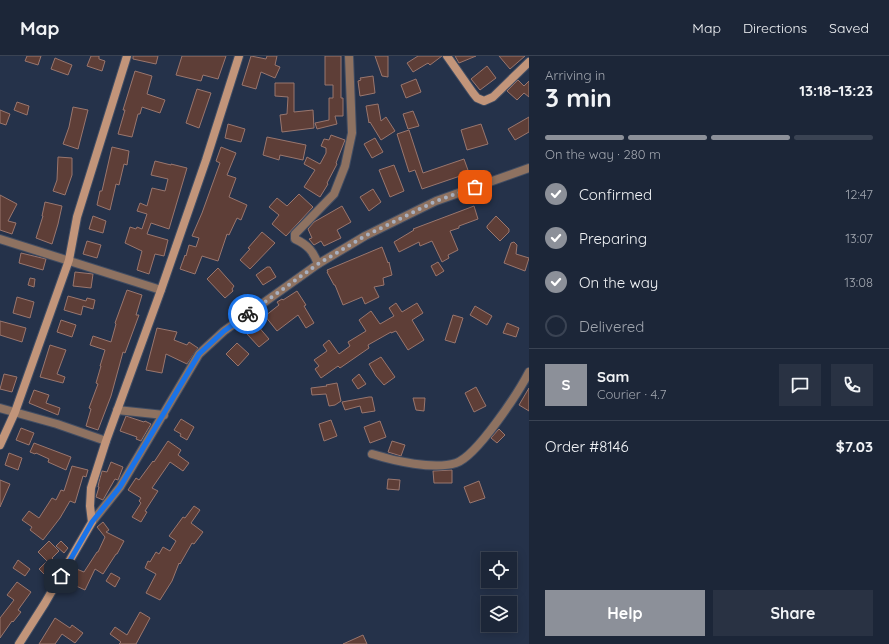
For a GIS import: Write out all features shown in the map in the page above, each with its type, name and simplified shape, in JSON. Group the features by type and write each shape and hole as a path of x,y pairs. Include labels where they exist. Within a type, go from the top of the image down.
{"street":[{"path":"0,445 15,412 69,260 77,217 127,56"},
{"path":"92,522 90,506 91,488 106,440 161,290 206,160 239,56"},
{"path":"318,264 314,253 306,245 296,239 295,234 334,194 345,166 352,132 349,56"},
{"path":"447,56 473,93 484,101 493,97 529,62"},
{"path":"19,644 45,603 92,522 120,487 199,354 224,331 318,264 365,236 436,201 529,168"},
{"path":"0,239 161,290"},
{"path":"372,454 418,464 444,465 457,463 470,453 503,413 529,372"},
{"path":"0,408 106,440"},
{"path":"117,410 164,415"}],"building":[{"path":"27,56 41,56 38,65 25,61"},
{"path":"91,56 99,56 99,59 105,61 102,71 87,66"},
{"path":"133,56 158,56 156,64 133,59"},
{"path":"182,56 226,56 218,79 203,75 201,81 176,75"},
{"path":"251,56 266,59 267,56 277,56 275,65 280,67 275,78 261,72 256,89 242,85"},
{"path":"325,56 341,56 341,98 343,98 343,116 335,116 337,124 317,129 315,123 329,120 329,98 333,98 333,85 325,85"},
{"path":"375,56 388,56 388,77 382,76"},
{"path":"418,56 442,56 430,65 428,63 413,72 407,63"},
{"path":"455,56 476,56 459,63"},
{"path":"499,56 525,56 510,69"},
{"path":"55,58 72,65 68,75 51,69"},
{"path":"487,66 496,78 480,90 471,79"},
{"path":"135,71 152,76 147,94 165,100 160,113 142,107 140,114 138,114 132,137 118,134 125,110 123,110"},
{"path":"373,76 375,93 360,96 358,81 361,80 360,78"},
{"path":"416,79 421,92 406,98 401,85"},
{"path":"518,80 524,86 529,81 529,97 524,93 517,100 507,91"},
{"path":"275,83 294,83 294,112 313,110 314,128 282,132 280,115 287,114 288,97 275,96"},
{"path":"197,89 211,93 199,128 186,123"},
{"path":"17,102 29,106 27,115 14,110"},
{"path":"378,104 381,121 386,117 395,131 381,140 370,122 369,123 366,106"},
{"path":"73,107 88,110 78,149 63,144 69,127"},
{"path":"0,110 10,114 6,125 0,123"},
{"path":"413,111 419,126 408,129 403,114"},
{"path":"529,117 529,132 515,140 508,129"},
{"path":"228,124 245,129 241,142 225,138"},
{"path":"481,124 488,144 467,150 461,130"},
{"path":"409,130 423,173 464,159 469,173 422,189 415,170 409,172 397,134"},
{"path":"331,135 345,140 336,163 337,164 320,197 304,187 315,170 304,164 307,157 320,164 326,153 326,148 321,146 324,139 329,140"},
{"path":"267,137 306,145 303,160 280,155 279,160 263,155"},
{"path":"375,138 383,152 372,158 364,144"},
{"path":"112,147 129,151 127,165 124,164 119,185 116,184 110,210 97,205 100,191 102,191"},
{"path":"221,147 236,153 227,175 236,178 229,197 247,205 241,220 237,218 229,235 227,234 218,261 202,256 195,274 180,269 189,245 196,247 199,238 192,236 220,163 216,161"},
{"path":"58,157 72,158 72,175 65,195 53,191 57,180"},
{"path":"155,161 187,168 169,229 151,223 147,234 168,240 164,256 155,254 149,274 137,270 142,251 125,243 130,227 142,229 147,214 137,211 140,203 147,206 152,188 165,191 168,179 151,175"},
{"path":"394,165 404,191 390,197 379,170"},
{"path":"373,189 381,202 369,211 360,197"},
{"path":"299,194 313,207 286,236 272,224 279,215 269,207 277,198 287,206"},
{"path":"0,195 17,204 8,221 16,223 12,234 0,230"},
{"path":"45,202 62,206 52,244 36,238 43,216"},
{"path":"342,206 351,222 337,230 341,238 324,246 321,241 314,245 309,239 312,238 308,229 314,222"},
{"path":"474,206 478,219 450,231 458,250 448,255 449,258 442,262 432,241 420,246 419,242 399,252 394,242 414,230 413,229"},
{"path":"93,216 106,221 103,233 89,229"},
{"path":"496,216 509,229 509,232 500,241 487,228"},
{"path":"262,232 275,243 250,269 240,260"},
{"path":"87,241 101,245 97,258 83,254"},
{"path":"514,242 517,245 516,254 529,258 525,271 504,263 511,243"},
{"path":"382,247 388,263 389,262 392,275 383,278 384,285 374,287 379,297 365,304 362,297 343,305 327,270"},
{"path":"21,253 46,259 43,270 19,263"},
{"path":"438,262 444,271 436,276 431,266"},
{"path":"267,267 270,267 276,277 263,285 256,275"},
{"path":"218,268 234,286 232,289 233,291 225,298 207,279"},
{"path":"75,272 93,274 91,288 73,286"},
{"path":"30,278 35,279 34,287 28,285"},
{"path":"127,290 142,295 136,315 139,315 125,353 123,352 111,396 98,430 86,426 91,409 89,408 98,384 96,383 105,350 90,345 93,336 111,342 115,323"},
{"path":"297,291 306,305 304,306 314,323 306,328 298,315 277,331 265,316 279,305 277,302"},
{"path":"68,296 86,301 87,298 95,300 93,309 83,306 81,315 64,310"},
{"path":"17,297 34,302 30,318 13,313"},
{"path":"396,303 402,312 417,303 423,313 412,320 424,340 408,350 396,331 391,332 368,345 369,348 340,368 338,366 321,378 315,369 319,366 314,360 327,351 323,345 329,340 339,354 350,346 348,342 366,331 359,320 371,311 380,324 394,316 389,308"},
{"path":"475,306 492,316 487,325 470,315"},
{"path":"453,315 463,318 455,343 445,340"},
{"path":"61,320 76,325 72,337 57,332"},
{"path":"0,321 26,328 22,342 0,335"},
{"path":"507,323 519,328 516,337 503,333"},
{"path":"257,325 269,339 259,347 247,334"},
{"path":"157,328 177,332 174,340 187,345 189,342 198,348 187,364 166,354 162,373 146,370"},
{"path":"237,343 249,354 238,366 226,354"},
{"path":"50,345 66,350 57,374 65,377 63,383 40,377"},
{"path":"381,357 395,377 384,385 376,376 369,364"},
{"path":"4,374 17,377 12,392 0,389"},
{"path":"359,374 366,384 358,389 352,380"},
{"path":"337,383 341,401 335,405 329,406 326,394 312,395 311,388"},
{"path":"476,387 486,406 474,412 465,393"},
{"path":"529,388 529,411 519,405"},
{"path":"34,390 49,395 46,403 60,408 58,415 29,403"},
{"path":"372,397 375,411 362,413 360,406 345,410 342,402"},
{"path":"413,398 425,398 424,411 416,410"},
{"path":"126,416 151,424 141,441 136,439 137,437 120,431"},
{"path":"181,419 194,427 187,440 174,430"},
{"path":"331,420 337,436 324,441 319,424"},
{"path":"380,421 386,437 370,443 364,427"},
{"path":"21,428 34,433 29,445 16,440"},
{"path":"499,429 505,435 497,443 491,438"},
{"path":"168,441 181,450 178,455 189,463 183,471 170,462 152,488 158,491 145,511 147,512 141,522 132,517 141,503 139,501 141,498 128,490 136,478 139,480 153,461 154,462"},
{"path":"392,441 405,445 401,456 388,452"},
{"path":"34,443 71,457 66,470 48,462 49,459 30,452"},
{"path":"9,453 22,458 18,470 5,465"},
{"path":"111,462 123,467 118,480 115,479 103,500 96,497 99,482 102,471 107,472"},
{"path":"72,466 88,470 86,477 83,476 75,503 70,501 60,518 43,540 30,530 32,527 22,520 29,511 39,518 52,498 56,500 61,490 64,491"},
{"path":"452,470 452,483 434,483 433,471"},
{"path":"388,479 400,480 399,490 387,489"},
{"path":"0,480 10,484 0,507"},
{"path":"479,481 485,498 470,503 464,487"},
{"path":"194,506 200,510 191,523 203,532 194,544 192,543 180,564 179,563 172,581 160,600 146,593 156,574 145,568 148,561 150,562 156,552 159,554 163,547 170,551 176,541 169,536 183,517 185,518"},
{"path":"103,522 109,530 106,532 124,541 103,574 95,569 85,590 74,585 75,583 67,579 74,568 84,572 98,552 105,537 97,527"},
{"path":"49,541 59,551 52,558 60,566 53,575 48,570 44,574 39,569 47,561 38,552"},
{"path":"61,541 68,548 64,553 56,546"},
{"path":"18,560 30,569 25,576 13,568"},
{"path":"111,573 120,578 115,587 106,581"},
{"path":"17,582 31,592 18,610 21,612 13,622 12,621 0,638 0,618 14,600 7,595"},
{"path":"140,612 150,618 136,644 119,644 121,642 110,634 115,627 127,635"},
{"path":"55,618 70,628 72,625 83,633 75,643 62,634 55,644 39,644"},
{"path":"363,635 367,644 343,644"}],"way so far":[{"path":"248,314 318,264 365,236 436,201 475,187"}],"route":[{"path":"61,576 92,522 120,487 199,354 224,331 248,314"}]}
